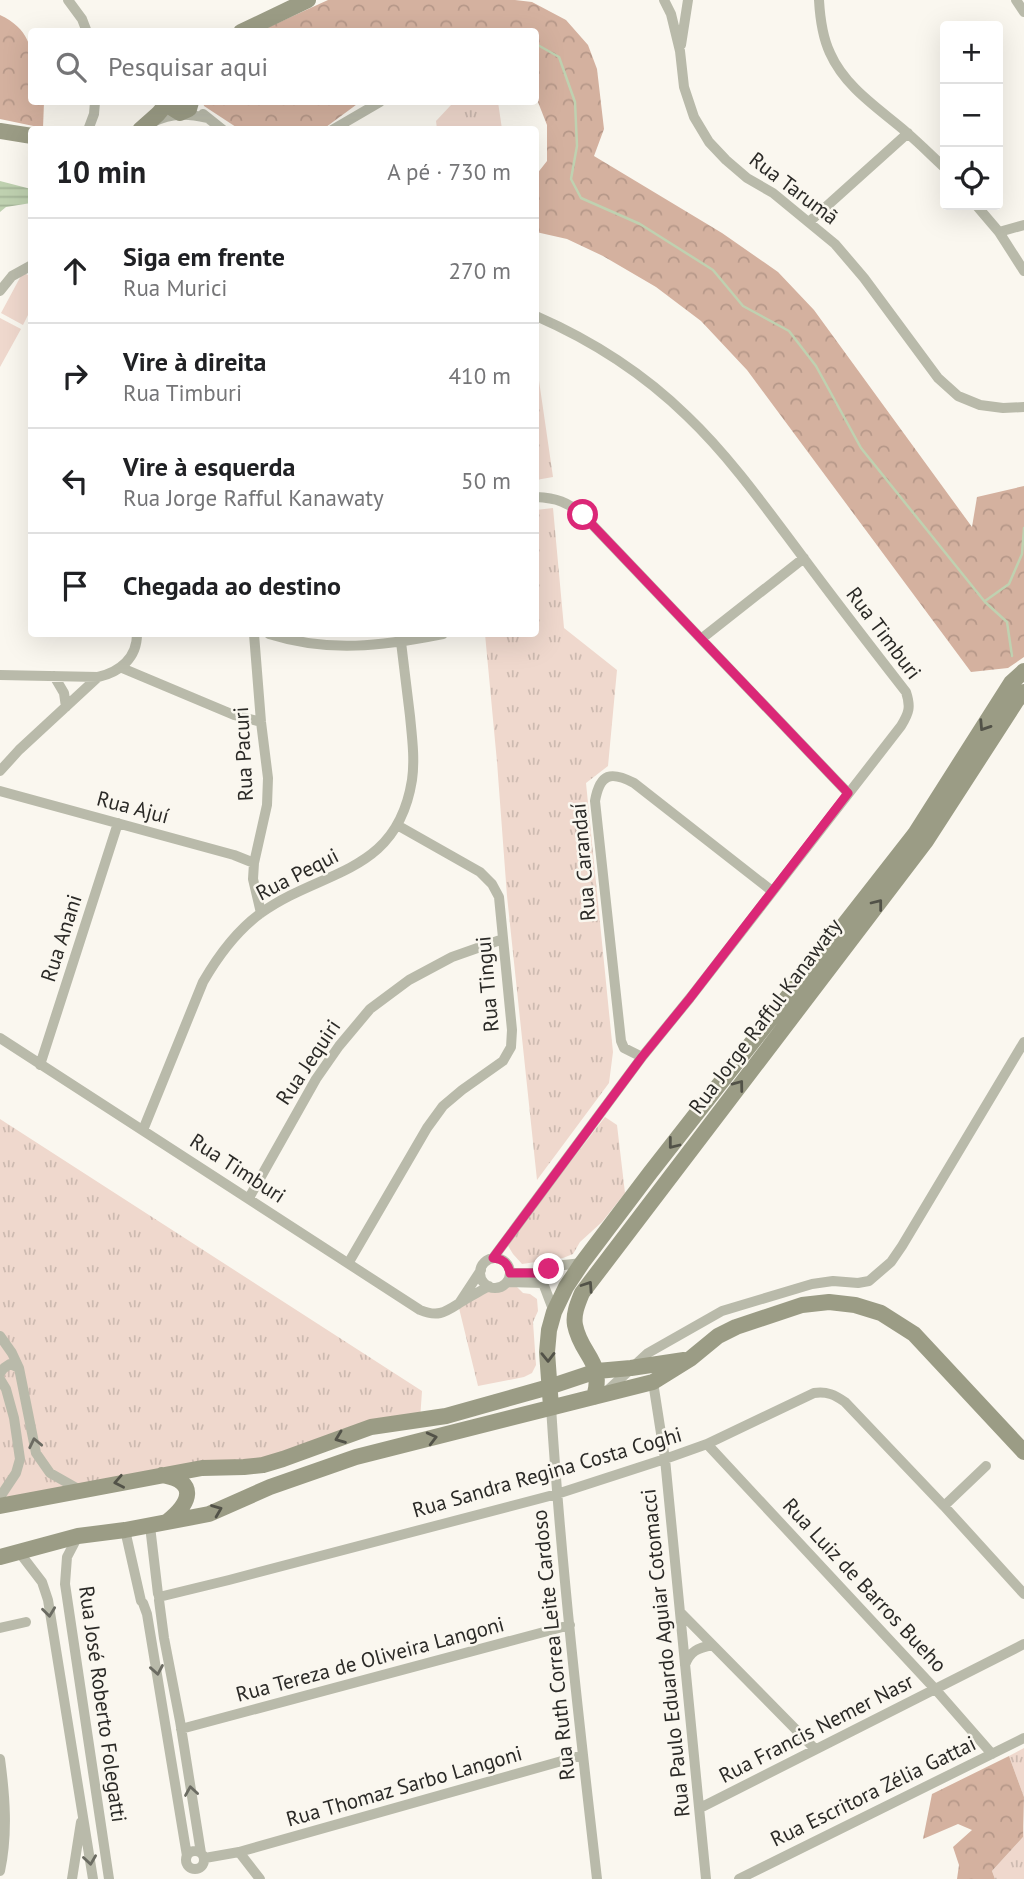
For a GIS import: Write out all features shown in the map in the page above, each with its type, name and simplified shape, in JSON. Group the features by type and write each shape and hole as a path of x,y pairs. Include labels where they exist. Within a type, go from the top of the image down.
{"main road":[{"path":"249,28 307,0"},
{"path":"144,126 158,114 178,105"},
{"path":"0,131 28,135"},
{"name":"Rua Jorge Rafful Kanawaty","path":"551,1407 548,1341 554,1312 566,1287 610,1226 915,834 1012,683 1024,671"},
{"name":"Rua Jorge Rafful Kanawaty","path":"597,1371 581,1342 575,1324 576,1309 582,1293 926,841 1024,692"},
{"path":"610,1226 623,1237"},
{"path":"0,1557 78,1536 125,1531 209,1514 270,1487 356,1457 653,1382 690,1359 718,1336 736,1327 802,1305 829,1302 855,1305 881,1313 914,1334 1024,1451"},
{"path":"0,1506 202,1468 263,1465 371,1427 446,1416 597,1371 690,1359"},
{"path":"597,1371 600,1395"},
{"path":"158,1524 182,1509 188,1494 185,1486 176,1479 160,1475"}],"street":[{"path":"68,0 85,28"},
{"name":"Rua Tarumã","path":"664,0 671,14 680,51 684,86 694,117 709,142 747,178 773,193 835,244 938,378 958,396 979,405 1024,407"},
{"path":"680,51 688,0"},
{"path":"819,0 821,25 830,53 845,77 865,98 940,163"},
{"path":"1016,0 1024,12"},
{"path":"90,126 95,105"},
{"path":"181,105 192,114 207,118"},
{"path":"182,105 218,126"},
{"path":"339,126 375,105"},
{"path":"809,222 908,133"},
{"path":"980,210 999,232 1024,271"},
{"path":"999,232 1024,225"},
{"path":"0,291 12,276 28,267"},
{"name":"Rua Timburi","path":"493,1258 642,1057 901,726 911,705 906,692 804,558 719,450 687,415 649,382 608,354 539,317"},
{"path":"539,497 570,504 583,515 848,793"},
{"path":"701,639 804,558"},
{"path":"0,675 98,677 111,674 122,668 132,656 137,637"},
{"name":"Rua Pacuri","path":"254,637 268,778 265,816 253,878 261,913"},
{"path":"280,637 330,646 366,646 427,637"},
{"name":"Rua Pequi","path":"143,1130 203,982 232,940 261,913 365,861 397,825 412,779 413,747 401,642"},
{"path":"122,668 234,715 261,722"},
{"path":"54,676 64,693 66,707"},
{"path":"0,771 98,677"},
{"name":"Rua Carandaí","path":"642,1057 624,1048 621,1041 595,801 602,779 612,775 634,783 772,891"},
{"name":"Rua Ajuí","path":"0,791 234,855 254,863"},
{"name":"Rua Anani","path":"40,1065 118,823"},
{"name":"Rua Tingui","path":"349,1262 427,1128 443,1106 503,1061 511,1046 512,1030 499,897 492,884 480,872 397,825"},
{"name":"Rua Jequiri","path":"249,1198 316,1079 339,1045 370,1009 409,980 453,957 503,939"},
{"name":"Rua Timburi","path":"0,1038 420,1310 440,1314 449,1311 489,1286"},
{"path":"600,1395 648,1353 722,1311 812,1284 833,1281 858,1283 869,1281 878,1275 902,1247 1024,1042"},
{"path":"458,1304 485,1262 493,1258 503,1260 508,1277"},
{"path":"481,1270 482,1279 489,1286 498,1287 508,1277 543,1278 555,1266 582,1263"},
{"path":"543,1278 554,1312"},
{"path":"1,1343 12,1353 19,1368 36,1453 50,1473 80,1490"},
{"path":"0,1373 7,1365 19,1368"},
{"path":"0,1379 11,1408 20,1459 16,1473 0,1497"},
{"name":"Rua Paulo Eduardo Aguiar Cotomacci","path":"653,1382 665,1459 706,1879"},
{"name":"Rua Sandra Regina Costa Coghi","path":"142,1602 150,1607 156,1605 159,1597 557,1494 707,1444 823,1392 835,1395 845,1402 1024,1594"},
{"name":"Rua Ruth Correa Leite Cardoso","path":"551,1407 557,1494 597,1879"},
{"name":"Rua Luiz de Barros Bueho","path":"707,1444 992,1754"},
{"path":"944,1506 986,1466"},
{"path":"158,1524 159,1597 163,1637 205,1879"},
{"path":"125,1531 147,1614 187,1856"},
{"name":"Rua José Roberto Folegatti","path":"78,1536 67,1558 65,1584 109,1879"},
{"path":"19,1552 42,1582 48,1600 93,1879"},
{"path":"680,1612 815,1749"},
{"path":"0,1628 26,1622"},
{"name":"Rua Tereza de Oliveira Langoni","path":"169,1738 175,1740 181,1729 570,1625"},
{"name":"Rua Francis Nemer Nasr","path":"700,1808 1024,1644"},
{"path":"685,1665 693,1651 712,1645"},
{"name":"Rua Tereza de Oliveira Langoni","path":"167,1724 173,1721 181,1729"},
{"name":"Rua Escritora Zélia Gattai","path":"739,1879 1024,1738"},
{"name":"Rua Thomaz Sarbo Langoni","path":"203,1861 192,1852 187,1856 186,1862 191,1874 203,1861 583,1755"},
{"path":"0,1759 5,1796 4,1849 0,1871"},
{"path":"72,1879 82,1809"},
{"path":"237,1852 260,1879"}],"green space":[{"path":"328,0 515,0 532,2 566,20 588,45 597,69 604,129 594,156 722,233 778,272 814,310 972,527 977,497 1024,486 1024,657 1008,668 971,672 747,370 701,321 656,287 603,256 567,239 539,233 539,171 547,161 547,125 539,105 539,28 267,28"},
{"path":"0,15 22,31 28,41 28,105 44,105 43,126 0,119"},
{"path":"356,105 327,126 234,126 204,106"},
{"path":"451,105 498,105 502,126 437,126 436,121"},
{"path":"23,272 28,275 28,315 23,325 1,313"},
{"path":"0,318 21,329 0,367"},
{"path":"539,381 553,477 539,479"},
{"path":"553,508 564,628 617,670 608,766 586,783 613,1052 609,1083 537,1180 507,896 485,637 539,637 539,510"},
{"path":"605,1117 617,1125 625,1193 602,1222 580,1242 573,1254 522,1264 507,1244"},
{"path":"0,1119 422,1391 420,1420 244,1467 0,1509"},
{"path":"515,1285 523,1293 537,1299 538,1311 533,1322 536,1365 532,1373 524,1377 478,1386 458,1304 487,1290"},
{"path":"1024,1748 1024,1797 1009,1756"},
{"path":"1009,1756 1024,1797 1023,1837 992,1871 995,1879 957,1879 959,1865 953,1847 972,1830 958,1824 923,1839 932,1794"},
{"path":"1024,1826 1024,1879 995,1879 992,1871 1023,1837"}],"shaded area":[{"path":"0,181 28,188 28,203 6,207 0,212"}],"waterway":[{"path":"539,46 559,57 575,102 577,146 571,179 581,198 640,224 713,270 743,306 789,331 816,366 861,448 985,602 1007,622 1012,656"},
{"path":"985,601 1009,584 1022,554 1024,528"}],"route":[{"path":"549,1269 544,1273 510,1273 503,1260 493,1258 642,1057 848,793 583,515"}]}
